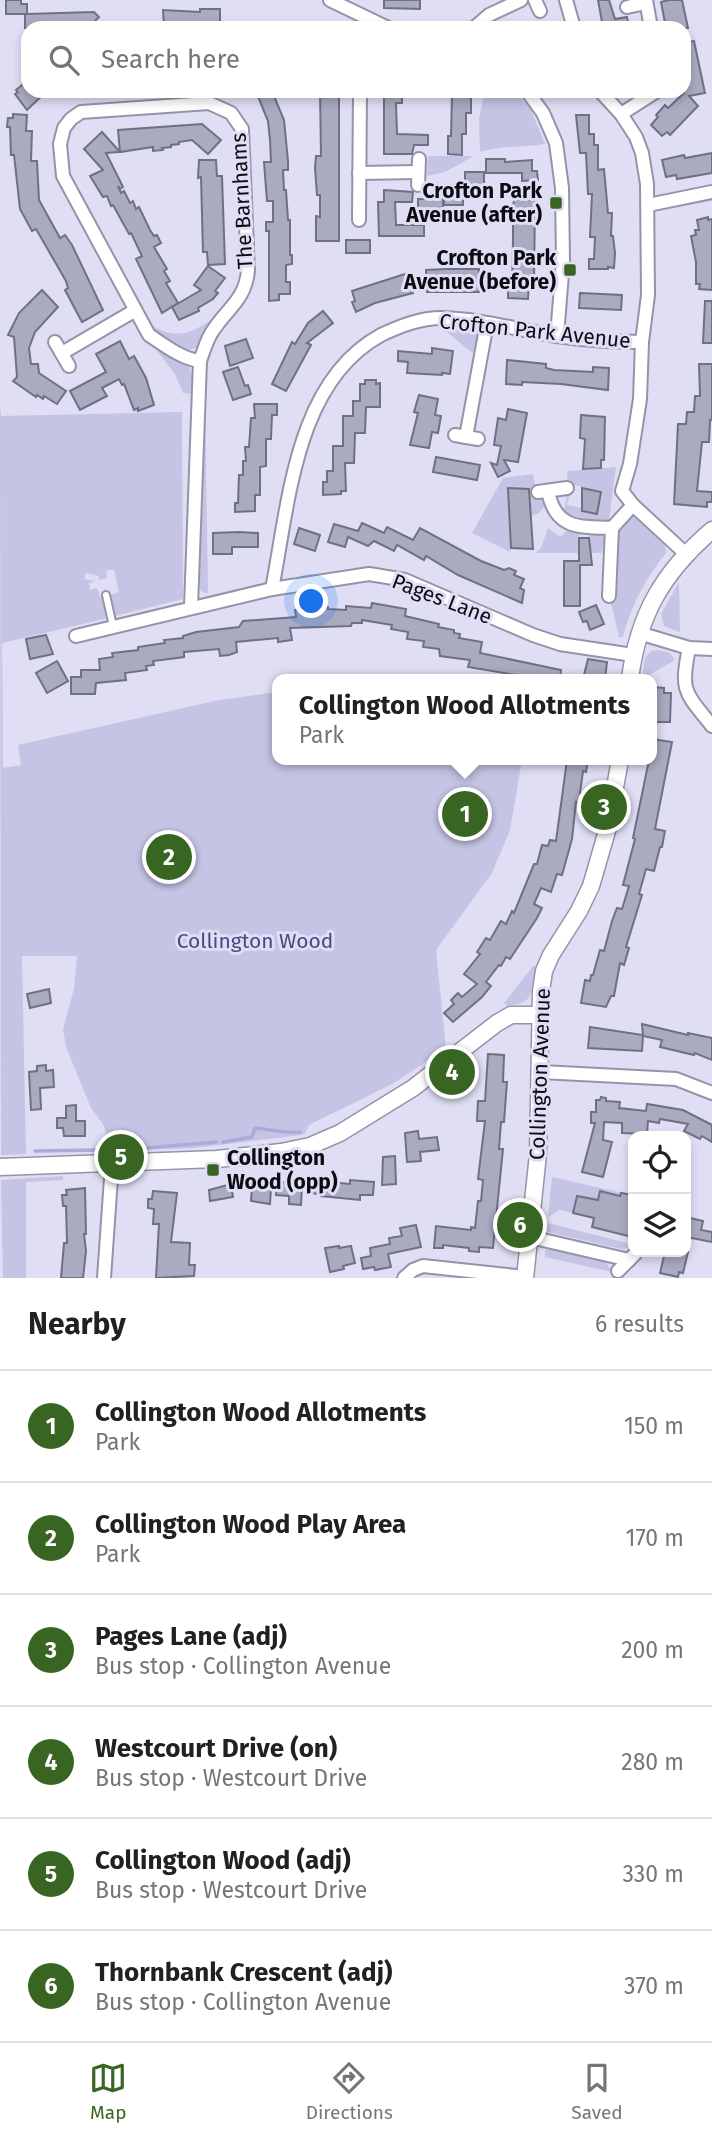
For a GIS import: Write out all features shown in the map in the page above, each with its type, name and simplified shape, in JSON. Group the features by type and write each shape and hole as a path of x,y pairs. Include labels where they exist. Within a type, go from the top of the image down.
{"street":[{"path":"330,0 360,21"},
{"path":"482,21 521,0"},
{"path":"566,0 572,21"},
{"path":"627,7 646,1 650,21"},
{"path":"359,220 360,98"},
{"path":"532,98 543,113 556,144 562,188 563,261 557,336"},
{"path":"606,98 636,137 642,153 648,205 649,290 642,342 640,399 630,464 622,491 633,505 685,554"},
{"path":"621,114 646,98"},
{"name":"The Barnhams","path":"191,607 200,360 212,331 242,295 248,271 242,128 231,113 209,103 81,112 71,118 64,128 60,144 63,176 149,335 169,349 193,360 200,360"},
{"path":"359,173 418,172"},
{"path":"648,205 712,192"},
{"path":"69,366 59,347 134,311"},
{"name":"Crofton Park Avenue","path":"272,589 297,463 309,423 336,372 363,345 405,324 440,318 487,323 557,336 642,342"},
{"path":"466,437 487,323"},
{"path":"567,488 543,492 556,515 565,521 586,527 612,528"},
{"path":"609,596 612,528 633,505"},
{"path":"631,674 639,633 657,591 685,554 712,530"},
{"name":"Pages Lane","path":"89,647 81,635 272,589 369,574 405,580 560,644 633,654"},
{"path":"639,633 689,648 712,649"},
{"path":"689,648 684,676 685,690 712,726"},
{"name":"Collington Avenue","path":"525,1278 538,1154 540,1015 544,971 591,886 607,831 619,765"},
{"path":"0,1167 253,1157 310,1146 340,1133 414,1088 511,1015 540,1015"},
{"path":"541,1072 676,1079 712,1093"},
{"path":"104,1278 112,1164"},
{"path":"530,1237 632,1257 618,1271"},
{"path":"404,1278 422,1266 525,1278"}],"lane":[{"path":"106,595 113,626"}],"green space":[{"path":"483,98 520,98 531,110 545,144 480,152 479,118"},
{"path":"428,156 474,156 445,172 427,176"},
{"path":"214,318 198,347 189,350 156,334 147,322 165,332 181,334"},
{"path":"437,324 473,326 479,338 477,353 471,352"},
{"path":"157,351 178,358 190,369 193,394 183,393 175,374"},
{"path":"205,399 208,593 200,590 199,582"},
{"name":"Collington Wood","path":"0,407 1,416 182,412 183,599 115,616 110,595 119,592 114,569 106,571 107,578 99,580 99,576 86,573 84,579 96,581 89,583 90,590 97,588 108,618 2,643 3,768 21,765 18,745 219,700 272,693 272,765 521,765 510,830 492,873 436,950 446,1049 392,1084 309,1125 305,1134 194,1148 112,1151 103,1124 91,1108 66,1047 63,1029 74,989 77,956 22,956 26,1154 1,1155"},
{"path":"616,467 609,520 589,520 564,513 567,492 570,492 567,505 582,508 582,511 601,492 568,483 567,471"},
{"path":"533,474 537,495 545,506 539,513 531,516 529,489 508,488 512,533 510,552 472,533 503,478"},
{"path":"635,515 665,546 666,553 640,592 623,637 619,637 611,603 614,597 618,530 626,519"},
{"path":"548,528 560,537 569,528 579,531 579,549 589,549 589,531 606,534 602,553 535,553 541,548"},
{"path":"679,582 680,632 664,626 661,614"},
{"path":"652,651 670,653 675,660 651,674 643,674 645,657"},
{"path":"534,965 536,969 528,999 507,1006 504,1003"},
{"path":"63,1176 63,1180 26,1182 26,1278 3,1278 1,1180"},
{"path":"552,1177 628,1194 628,1213 623,1235 609,1231 617,1196 597,1206 593,1199 578,1196 573,1213 560,1210 548,1217"},
{"path":"548,1223 628,1243 628,1248 622,1249 547,1232"},
{"path":"553,1248 605,1261 612,1272 545,1257 545,1250"}],"building":[{"path":"6,0 21,0 21,4 27,4 27,14 94,12 99,17 95,21 25,21 25,14 6,14"},
{"path":"384,0 420,0 420,9 384,8"},
{"path":"598,0 609,0 615,19 627,17 628,21 602,21"},
{"path":"682,0 686,21 665,21 661,2"},
{"path":"200,9 220,9 220,21 164,21 163,10 200,12"},
{"path":"694,41 705,93 691,96 691,42"},
{"path":"21,86 21,98 40,98 27,110 15,94 18,92 16,90"},
{"path":"259,98 275,98 284,120 288,161 288,170 283,170 292,255 292,264 286,265 286,282 290,282 290,294 279,294 279,300 269,301 269,231 266,231 266,222 273,222 273,201 267,201 264,162 271,162 268,121"},
{"path":"320,98 339,98 339,241 316,241 316,216 320,217 320,195 317,195 315,168 316,156 321,156"},
{"path":"384,98 402,98 402,103 396,103 397,134 428,135 428,145 414,145 412,154 384,154"},
{"path":"452,98 471,98 471,113 466,113 466,134 462,134 462,155 448,154 448,136 451,136"},
{"path":"679,98 691,98 698,106 670,135 667,132 662,136 651,125 665,105 668,108"},
{"path":"13,114 27,115 26,131 32,131 31,161 37,161 39,200 60,238 65,235 72,245 103,310 82,322 65,290 68,288 66,281 36,229 32,231 20,209 14,155 11,155 10,127 7,127 8,118 13,118"},
{"path":"576,115 589,115 589,134 594,134 594,145 598,145 598,170 604,169 608,213 612,213 614,268 589,269 589,259 594,259 595,237 590,237 592,194 588,194 586,153 580,153"},
{"path":"202,124 221,140 208,154 192,140 179,142 162,148 163,150 153,151 153,147 120,152 118,130"},
{"path":"102,132 120,152 106,153 123,187 120,189 118,186 121,193 124,191 136,209 139,207 150,230 154,236 157,235 161,243 154,247 167,269 164,271 170,281 166,283 178,303 162,313 136,259 142,256 131,233 129,234 107,196 103,197 90,176 103,170 84,149"},
{"path":"712,153 712,173 677,179 676,175 666,177 662,160"},
{"path":"486,159 505,159 505,162 532,160 532,171 537,171 538,180 522,181 522,173 486,173"},
{"path":"199,160 216,160 217,176 222,176 225,264 208,265 207,252 203,252"},
{"path":"465,172 484,172 484,187 477,187 476,191 465,191"},
{"path":"444,186 463,186 463,205 444,205"},
{"path":"384,190 413,192 412,202 395,202 396,225 424,225 424,236 379,236 378,202 384,202"},
{"path":"418,199 443,199 443,219 418,219"},
{"path":"514,200 535,200 534,282 529,282 528,299 508,298 508,288 512,288 513,240 513,217 509,217 509,208 513,208"},
{"path":"708,217 708,220 712,219 712,290 699,289 700,284 696,284 696,262 691,236 696,235 695,230 699,230 697,220"},
{"path":"346,240 370,240 370,253 346,253"},
{"path":"208,266 225,278 215,291 218,293 198,308 199,311 179,320 172,307 201,290 194,285"},
{"path":"479,269 479,292 427,292 426,270"},
{"path":"408,273 413,293 375,303 356,312 352,291"},
{"path":"42,290 58,307 35,332 29,348 31,364 38,364 39,373 66,391 57,404 44,396 43,399 37,395 36,397 13,381 17,377 14,337 8,335 19,313"},
{"path":"580,293 622,295 621,310 579,308"},
{"path":"705,301 712,301 712,343 703,343"},
{"path":"323,311 333,323 307,343 311,345 286,391 272,384 292,342 295,344 308,323"},
{"path":"246,339 253,358 230,366 225,346"},
{"path":"120,341 129,359 134,356 146,378 154,405 134,410 124,384 122,385 119,379 102,388 107,396 80,410 70,391 106,372 96,354"},
{"path":"432,348 453,351 450,374 407,373 408,362 398,361 398,351 432,354"},
{"path":"507,360 546,364 546,368 554,370 593,372 593,367 609,368 608,390 561,384 506,384"},
{"path":"699,364 712,364 712,420 709,442 702,442 697,491 712,492 712,502 707,502 707,507 674,504 678,424 686,424 687,412 694,412 695,396 700,396"},
{"path":"238,367 251,394 233,400 223,372"},
{"path":"365,380 376,380 376,384 380,383 380,407 366,407 365,433 355,433 354,463 345,463 346,491 323,495 323,482 327,482 327,471 333,471 333,446 343,446 343,416 353,416 353,401 360,401 360,384 365,384"},
{"path":"419,395 438,399 435,415 441,416 438,433 432,432 429,448 410,445 418,413 414,412"},
{"path":"254,404 277,404 277,415 272,415 271,439 266,439 266,466 260,467 260,495 255,495 255,511 235,512 239,475 243,475 243,461 246,461 245,447 249,447 251,418 255,418"},
{"path":"508,409 527,413 518,462 504,460 510,471 498,477 491,463 497,465 501,446 494,445 498,418 506,420"},
{"path":"581,415 605,417 604,460 601,460 601,468 583,469 585,439 580,438"},
{"path":"436,457 480,465 477,480 433,472"},
{"path":"508,488 529,489 533,549 511,548"},
{"path":"582,488 601,492 597,514 582,511"},
{"path":"362,523 384,533 387,527 413,540 420,528 481,561 504,570 509,568 516,571 514,575 524,579 520,588 524,590 522,603 458,575 426,556 424,560 397,545 394,551 374,541 368,546 348,537 345,547 328,542 334,524 358,531"},
{"path":"299,528 320,535 315,551 294,544"},
{"path":"213,533 258,533 258,547 232,547 232,554 213,554"},
{"path":"579,538 589,538 592,565 580,565 580,606 564,606 564,561 579,561"},
{"path":"372,603 406,609 405,616 454,630 454,633 460,634 459,638 482,642 480,653 561,670 561,674 509,674 468,667 470,660 440,656 439,649 423,647 424,641 407,639 408,632 391,629 392,625 362,620 362,623 352,623 351,626 290,628 292,640 278,642 278,638 236,642 237,652 229,655 220,656 219,649 184,652 184,657 153,661 154,665 146,666 147,670 125,673 126,680 96,683 95,694 71,694 71,677 81,677 81,670 100,670 99,659 113,657 112,653 138,650 138,647 165,643 164,640 183,638 196,632 239,627 243,621 296,617 295,610 328,607 346,610 346,606 371,608"},
{"path":"596,605 604,624 590,630 587,621 583,622 579,612"},
{"path":"46,635 53,654 30,659 26,639"},
{"path":"588,659 607,662 606,674 584,674"},
{"path":"57,661 68,681 47,693 36,673"},
{"path":"657,687 664,688 664,693 671,693 670,722 657,722"},
{"path":"657,740 672,742 655,829 665,831 662,847 654,871 646,869 639,894 642,895 626,947 629,948 624,965 620,963 614,996 611,996 606,1007 581,1003 585,980 590,981 600,950 604,951 617,908 622,909 629,886 623,885 635,839 633,838 648,765 657,765"},
{"path":"566,765 587,765 586,772 583,771 580,793 584,793 583,803 576,802 572,839 562,875 557,874 551,892 541,888 534,904 542,908 537,918 510,959 506,957 486,982 491,986 453,1022 444,1013 454,1004 451,1000 458,993 462,997 477,984 464,974 480,954 477,952 486,938 490,940 501,921 506,924 512,911 514,913 534,864 537,864 542,845 548,846 550,840 556,841"},
{"path":"49,989 51,1003 30,1008 27,994"},
{"path":"642,1024 712,1038 712,1060 695,1053 694,1055 660,1047 662,1040 643,1036"},
{"path":"590,1027 643,1035 642,1051 588,1048"},
{"path":"488,1054 504,1055 503,1082 507,1082 504,1122 501,1122 499,1149 503,1149 493,1248 479,1247 479,1252 443,1245 443,1248 434,1248 436,1226 471,1230 471,1227 475,1228 483,1180 478,1179 485,1121 477,1121 478,1101 485,1101"},
{"path":"46,1065 46,1071 53,1070 54,1087 40,1088 41,1109 31,1110 29,1072 37,1071 37,1066"},
{"path":"601,1097 606,1098 606,1101 620,1102 619,1108 646,1111 647,1104 683,1110 712,1125 712,1142 702,1136 700,1139 691,1134 691,1131 684,1131 688,1124 660,1119 659,1123 648,1121 647,1131 628,1131 628,1133 622,1133 622,1123 604,1122 603,1140 612,1142 603,1177 582,1172 595,1123 591,1123 591,1112 596,1112 596,1100"},
{"path":"76,1105 76,1121 85,1121 85,1136 64,1136 63,1128 57,1128 57,1118 66,1118 66,1106"},
{"path":"418,1131 419,1139 437,1137 439,1150 420,1152 421,1161 407,1162 405,1133"},
{"path":"395,1156 396,1184 382,1185 383,1157"},
{"path":"310,1180 350,1184 350,1180 374,1182 373,1195 360,1195 360,1200 321,1196 309,1193"},
{"path":"280,1182 302,1184 301,1205 289,1204 289,1196 276,1195"},
{"path":"231,1184 233,1197 210,1201 209,1190"},
{"path":"252,1187 271,1188 270,1204 251,1201"},
{"path":"85,1188 86,1251 83,1278 61,1278 64,1243 67,1243 66,1206 63,1206 62,1195 67,1195 66,1190"},
{"path":"153,1191 177,1193 171,1242 190,1243 189,1265 195,1265 194,1276 156,1278 159,1224 153,1224 154,1209 148,1208 148,1199 152,1199"},
{"path":"600,1191 620,1196 621,1193 628,1194 628,1236 592,1227 594,1218 573,1213 577,1196 598,1200"},
{"path":"691,1218 703,1221 701,1230 712,1232 712,1242 691,1238"},
{"path":"416,1225 421,1247 388,1254 391,1267 363,1269 361,1258 371,1256 370,1248 390,1244 389,1238 402,1236 400,1228"},
{"path":"351,1246 355,1263 330,1272 325,1248"},
{"path":"664,1257 687,1257 683,1273 679,1272 678,1277 660,1273"}],"waterway":[{"path":"223,1142 252,1137 255,1128 300,1132"},
{"path":"134,1149 216,1142"},
{"path":"112,1149 127,1149"},
{"path":"35,1151 98,1150"}],"place":[{"name":"Crofton Park Avenue (after)","path":"556,203"},
{"name":"Crofton Park Avenue (before)","path":"570,270"},
{"name":"Pages Lane (adj)","path":"604,807"},
{"name":"Collington Wood Allotments","path":"465,814"},
{"name":"Collington Wood Play Area","path":"169,857"},
{"name":"Westcourt Drive (on)","path":"452,1072"},
{"name":"Collington Wood (adj)","path":"121,1157"},
{"name":"Collington Wood (opp)","path":"213,1170"},
{"name":"Thornbank Crescent (adj)","path":"520,1225"}]}
